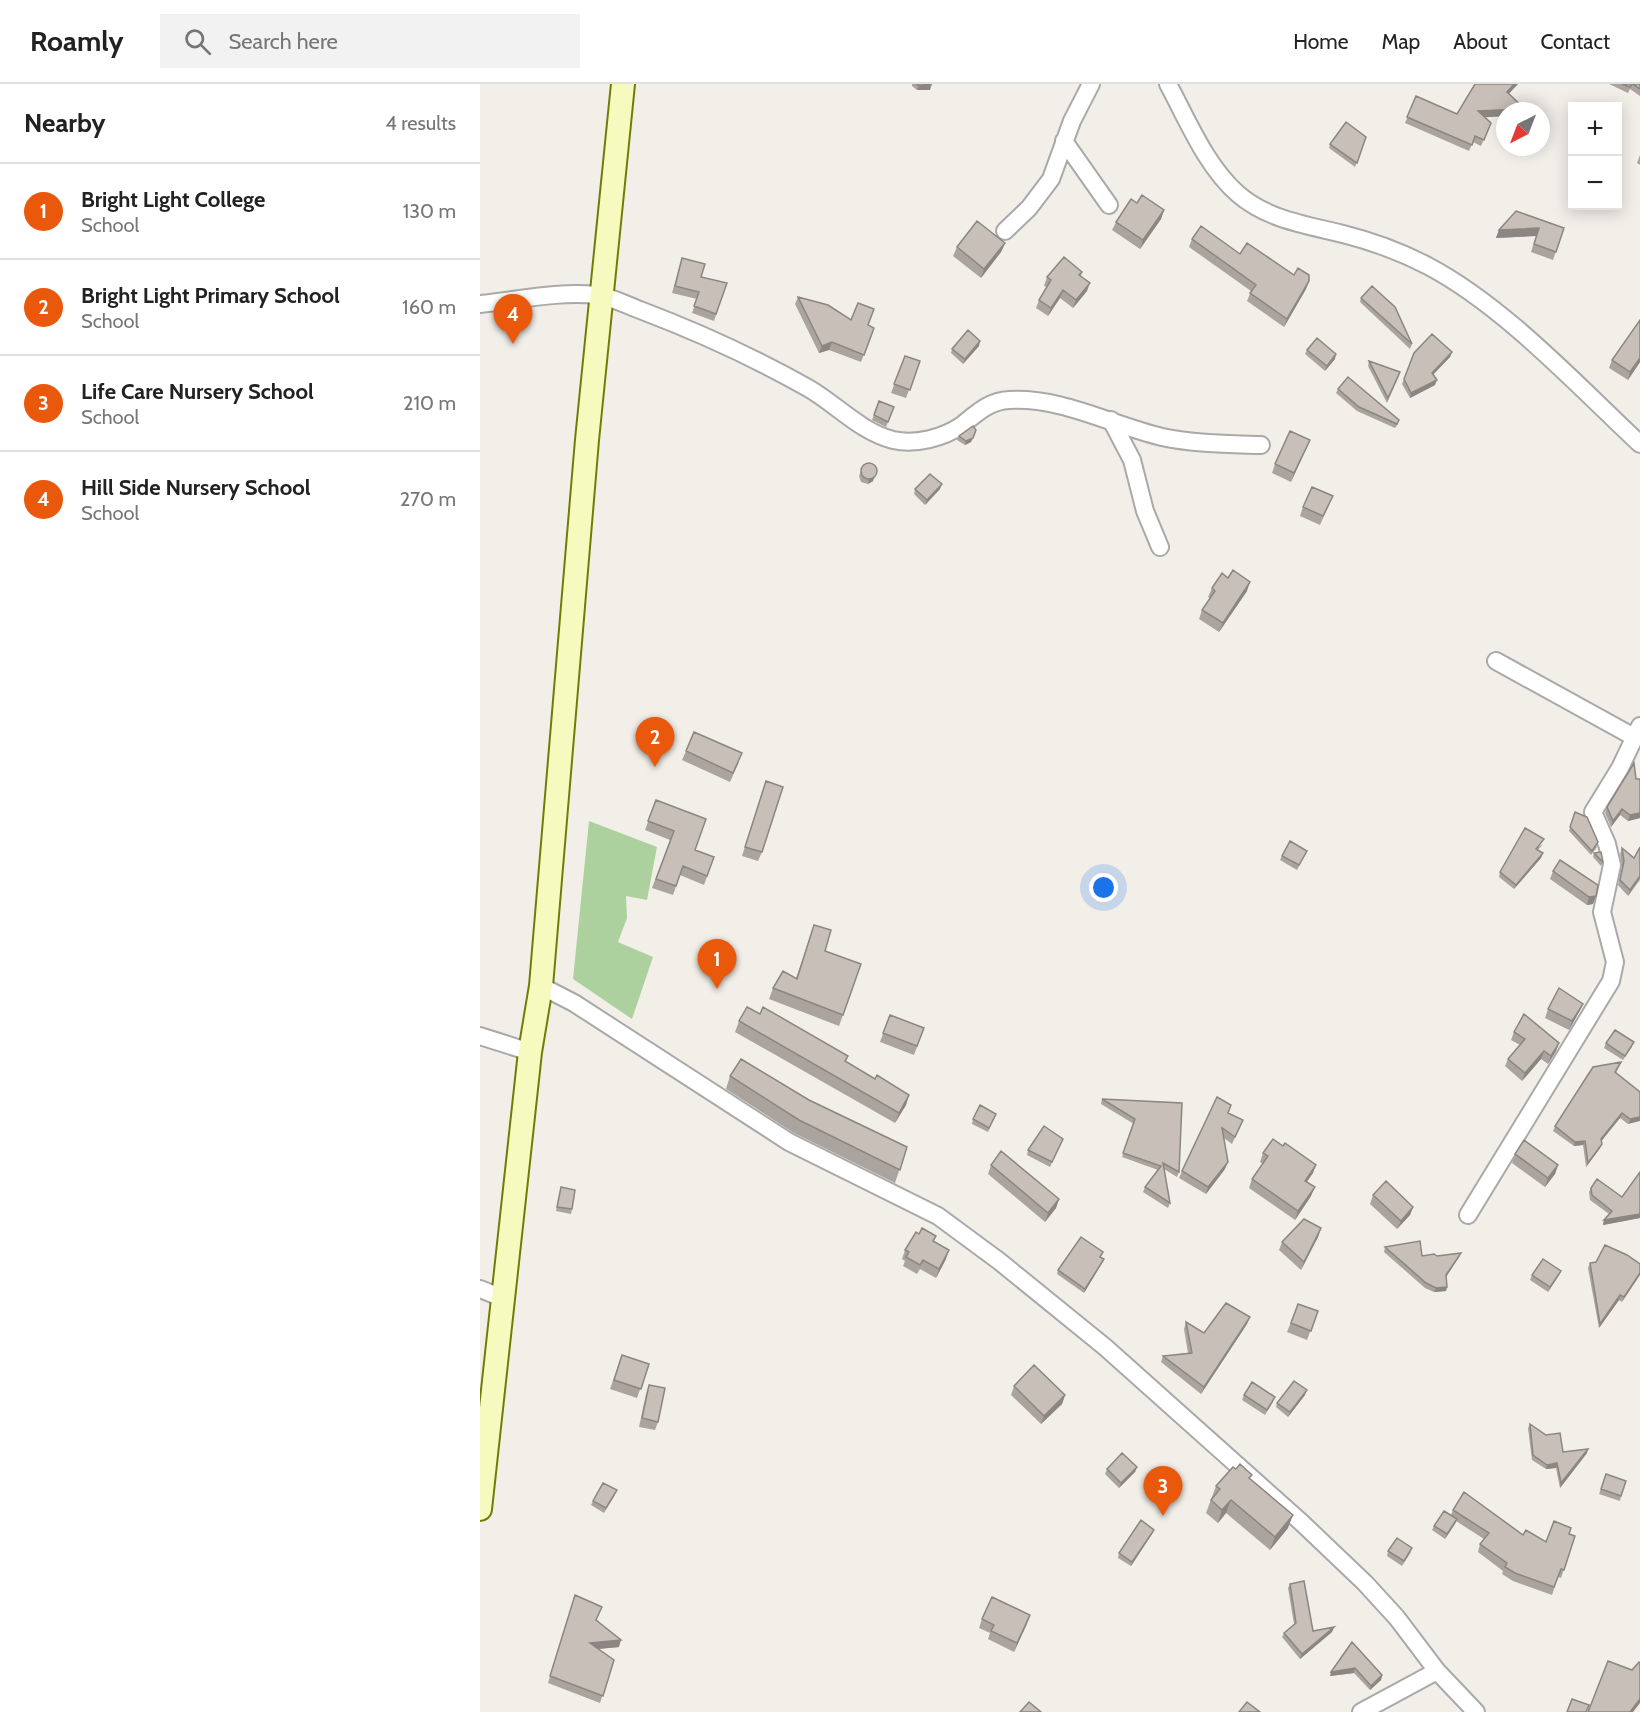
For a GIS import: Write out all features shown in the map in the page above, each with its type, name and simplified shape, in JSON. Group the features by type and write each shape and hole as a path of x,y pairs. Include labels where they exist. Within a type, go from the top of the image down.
{"street":[{"path":"480,1509 505,1299 530,1052 541,986 600,295 623,84"},
{"path":"1005,231 1029,207 1051,179 1064,141 1091,84"},
{"path":"1168,84 1200,145 1224,179 1257,208 1293,223 1346,234 1428,266 1469,292 1513,327 1640,444"},
{"path":"1064,141 1109,205"},
{"path":"480,304 564,294 600,295 656,316 767,366 811,390 864,426 892,440 914,442 932,439 960,427 987,405 1007,400 1038,400 1162,436 1218,444 1262,445"},
{"path":"1111,420 1132,460 1145,511 1160,547"},
{"path":"1468,1215 1611,981 1615,963 1602,912 1612,865 1607,844 1593,812 1620,768 1637,732 1496,662"},
{"path":"541,986 574,1003 789,1142 938,1216 999,1261 1105,1347 1302,1523 1365,1583 1396,1618 1437,1671 1476,1712"},
{"path":"480,1036 530,1052"},
{"path":"480,1289 505,1299"},
{"path":"1361,1712 1437,1671"}],"green space":[{"path":"589,821 657,847 647,900 626,896 627,918 618,942 653,957 632,1019 573,979"}],"building":[{"path":"1475,84 1514,84 1507,92 1518,102 1496,102 1496,110 1478,111 1491,123 1484,140 1475,136 1472,145 1407,117 1416,96 1457,114"},
{"path":"1346,122 1366,137 1357,163 1330,144"},
{"path":"1142,195 1164,210 1143,240 1116,222 1131,199 1137,203"},
{"path":"1516,211 1564,228 1556,252 1534,244 1539,228 1499,230"},
{"path":"977,221 1005,243 984,269 957,247"},
{"path":"1201,226 1240,254 1247,243 1294,275 1298,268 1309,275 1309,281 1287,319 1250,293 1256,285 1192,239"},
{"path":"1064,257 1082,272 1079,275 1090,283 1076,300 1063,290 1051,308 1039,300 1051,280 1047,277"},
{"path":"682,258 705,264 701,277 727,283 716,314 694,306 699,292 675,286"},
{"path":"1372,286 1395,307 1412,344 1361,298"},
{"path":"798,297 828,305 851,320 858,303 874,309 868,325 874,328 864,355 832,342 822,346"},
{"path":"1640,320 1640,358 1630,372 1612,360"},
{"path":"968,330 980,341 965,359 952,349"},
{"path":"1432,334 1452,352 1432,373 1437,380 1411,393 1404,379 1414,353"},
{"path":"1317,338 1336,354 1327,366 1307,350"},
{"path":"905,356 920,361 910,390 894,384"},
{"path":"1369,361 1400,372 1388,398"},
{"path":"1348,377 1399,420 1397,424 1359,407 1338,389"},
{"path":"879,401 894,407 888,422 874,415"},
{"path":"973,426 976,430 973,438 966,441 959,436"},
{"path":"1290,431 1310,440 1294,473 1275,464"},
{"path":"869,463 875,465 877,471 875,477 869,479 863,477 861,471 863,465"},
{"path":"930,474 942,484 927,500 915,489"},
{"path":"1312,487 1333,496 1323,516 1303,507"},
{"path":"1233,570 1250,582 1223,623 1202,610 1215,591 1212,588 1222,573 1228,578"},
{"path":"694,732 742,753 733,773 686,751"},
{"path":"1634,763 1636,779 1640,779 1640,813 1630,815 1622,809 1613,821 1607,807"},
{"path":"766,781 783,787 762,852 745,847"},
{"path":"656,800 706,819 695,850 714,857 707,876 683,866 676,886 656,879 674,831 648,821"},
{"path":"1575,812 1587,817 1598,842 1592,851 1570,827"},
{"path":"1525,828 1544,839 1536,849 1543,853 1516,885 1500,872"},
{"path":"1290,841 1307,851 1299,865 1282,856"},
{"path":"1640,847 1640,876 1630,890 1620,880 1624,861 1622,848 1634,858"},
{"path":"1601,852 1603,862 1594,853"},
{"path":"1560,860 1598,885 1596,896 1589,897 1553,871"},
{"path":"814,925 831,930 825,951 861,964 843,1015 773,988 783,971 797,979"},
{"path":"1559,988 1583,1004 1572,1021 1548,1009"},
{"path":"747,1007 760,1014 763,1007 848,1056 845,1061 875,1079 877,1075 909,1095 899,1113 739,1021"},
{"path":"1524,1014 1559,1043 1551,1056 1544,1051 1525,1073 1508,1059 1525,1039 1514,1032"},
{"path":"890,1015 924,1028 917,1046 883,1033"},
{"path":"1615,1030 1634,1042 1625,1056 1606,1043"},
{"path":"741,1059 809,1100 907,1147 900,1170 799,1120 730,1076"},
{"path":"1621,1062 1615,1072 1640,1092 1640,1117 1630,1119 1622,1113 1601,1139 1602,1144 1588,1163 1585,1141 1575,1142 1555,1126 1593,1067"},
{"path":"1217,1097 1231,1105 1228,1113 1243,1120 1235,1137 1222,1128 1228,1162 1208,1187 1182,1171"},
{"path":"1102,1099 1182,1103 1179,1172 1163,1163 1170,1203 1145,1187 1161,1166 1123,1153 1135,1119"},
{"path":"980,1105 996,1114 989,1128 973,1119"},
{"path":"1044,1126 1063,1139 1052,1162 1028,1150"},
{"path":"1273,1139 1283,1146 1285,1143 1316,1165 1305,1181 1315,1187 1298,1211 1252,1179 1268,1156 1263,1153"},
{"path":"1524,1140 1558,1165 1548,1178 1515,1154"},
{"path":"1001,1151 1059,1199 1048,1213 991,1165"},
{"path":"1640,1172 1640,1214 1604,1220 1612,1211 1592,1195 1591,1188 1597,1179 1622,1197"},
{"path":"1386,1181 1413,1207 1401,1221 1373,1195"},
{"path":"561,1187 575,1190 572,1209 557,1207"},
{"path":"1304,1219 1321,1228 1304,1262 1282,1242"},
{"path":"922,1228 936,1236 933,1241 949,1250 939,1269 923,1260 920,1265 906,1257 909,1252 905,1250 916,1232 919,1234"},
{"path":"1081,1237 1103,1252 1100,1257 1104,1259 1085,1289 1058,1270"},
{"path":"1420,1241 1422,1256 1461,1253 1446,1275 1447,1287 1436,1288 1426,1283 1385,1247"},
{"path":"1605,1245 1640,1264 1640,1273 1624,1297 1620,1295 1600,1324 1590,1263 1596,1262"},
{"path":"1543,1259 1561,1271 1550,1287 1532,1275"},
{"path":"1226,1303 1250,1317 1204,1387 1163,1356 1192,1353 1186,1322 1204,1333"},
{"path":"1298,1304 1318,1311 1311,1331 1291,1323"},
{"path":"622,1355 649,1364 641,1389 614,1380"},
{"path":"1034,1365 1065,1395 1044,1416 1014,1386"},
{"path":"1294,1381 1307,1390 1290,1412 1277,1403"},
{"path":"1252,1382 1275,1397 1267,1410 1244,1395"},
{"path":"649,1385 665,1388 658,1422 642,1418"},
{"path":"1530,1424 1546,1435 1560,1433 1563,1452 1588,1449 1561,1483 1557,1463 1547,1465 1533,1455"},
{"path":"1122,1453 1137,1467 1121,1483 1107,1469"},
{"path":"1240,1464 1252,1475 1249,1478 1293,1515 1275,1537 1231,1500 1222,1510 1211,1500 1220,1489 1216,1486 1233,1467 1236,1469"},
{"path":"1606,1474 1626,1481 1621,1496 1601,1489"},
{"path":"603,1483 617,1490 606,1508 593,1501"},
{"path":"1464,1492 1523,1535 1526,1530 1546,1542 1554,1521 1571,1528 1569,1534 1575,1536 1564,1570 1561,1569 1554,1587 1515,1573 1505,1567 1507,1563 1480,1544 1489,1533 1453,1510"},
{"path":"1444,1511 1457,1519 1447,1534 1434,1526"},
{"path":"1141,1520 1154,1530 1132,1562 1119,1553"},
{"path":"1397,1538 1412,1548 1404,1561 1388,1551"},
{"path":"1304,1581 1313,1631 1334,1627 1302,1654 1284,1633 1296,1623 1290,1584"},
{"path":"575,1595 602,1607 596,1620 621,1640 590,1643 614,1660 603,1696 550,1676"},
{"path":"992,1597 1030,1615 1017,1643 991,1631 994,1625 982,1619"},
{"path":"1352,1642 1382,1675 1371,1686 1355,1668 1331,1672"},
{"path":"1608,1661 1632,1670 1640,1663 1640,1699 1630,1712 1588,1712"},
{"path":"1572,1699 1589,1705 1586,1712 1567,1712"},
{"path":"1029,1702 1041,1712 1020,1712"},
{"path":"1247,1702 1260,1712 1239,1712"}],"place":[{"name":"Hill Side Nursery School","path":"513,344"},
{"name":"Bright Light Primary School","path":"655,767"},
{"name":"Bright Light College","path":"717,989"},
{"name":"Life Care Nursery School","path":"1163,1516"}]}
